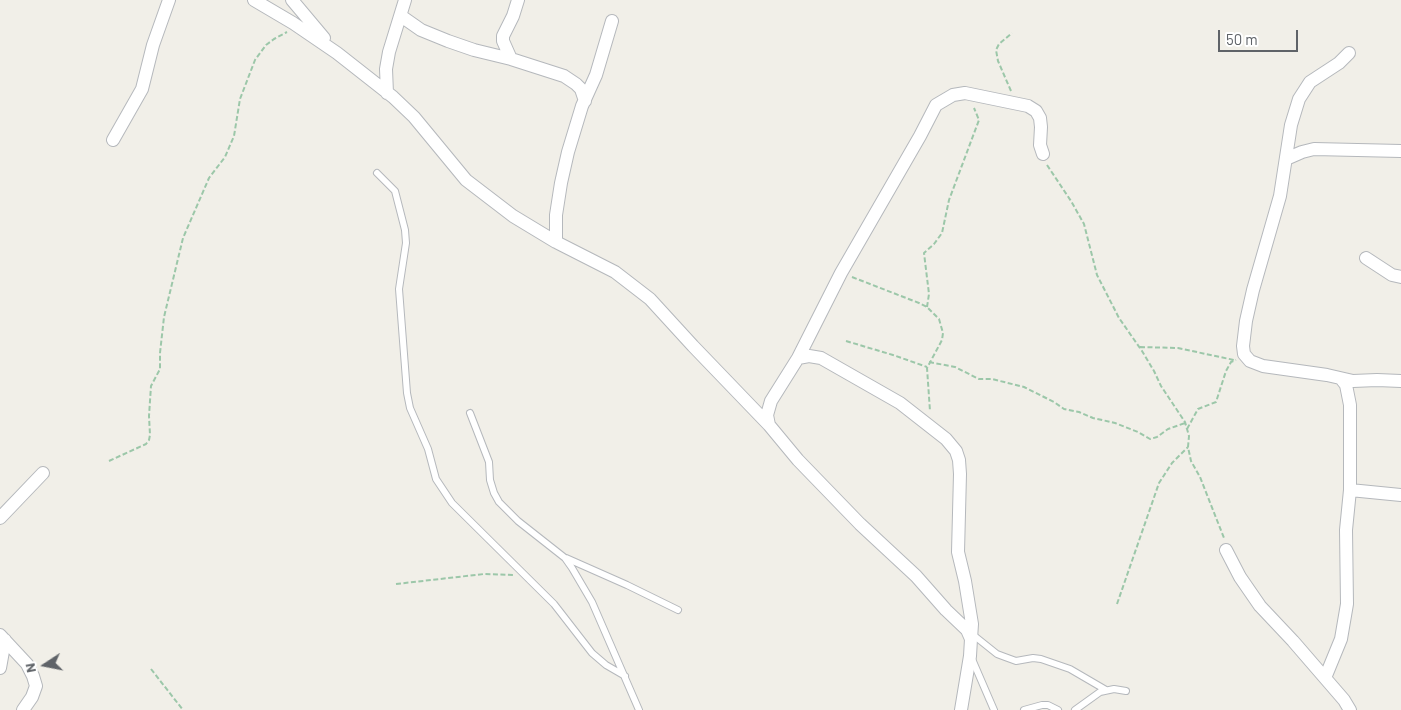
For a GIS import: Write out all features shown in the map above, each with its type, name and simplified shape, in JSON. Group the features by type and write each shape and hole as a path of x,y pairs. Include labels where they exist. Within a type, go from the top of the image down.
{"street":[{"path":"113,140 142,89 157,32 169,0"},
{"path":"254,0 337,53 387,92 414,117 466,180 514,216 556,242 615,272 650,298 769,425 798,460 860,524 916,576 971,636"},
{"path":"387,92 386,69 388,52 405,0"},
{"path":"511,59 503,41 518,0"},
{"path":"295,2 337,53"},
{"path":"401,16 422,30 448,41 564,76 581,89 585,101"},
{"path":"556,242 556,216 568,152 596,75 612,21"},
{"path":"1349,52 1339,63 1315,77 1304,89 1295,109 1280,196 1246,321 1244,354 1248,359 1263,366 1327,375 1342,380 1401,381"},
{"path":"769,425 767,415 771,401 798,358 842,273 936,105 953,96 965,93 1028,106 1036,111 1040,118 1042,127 1040,145 1043,154"},
{"path":"1291,132 1308,151"},
{"path":"1286,159 1308,151 1330,149 1401,151"},
{"path":"1366,258 1392,275 1401,277"},
{"path":"804,346 816,356 900,403 946,439 956,451 960,460 957,540 972,624 970,656 961,710"},
{"path":"798,358 816,356"},
{"path":"1325,678 1341,639 1347,604 1346,530 1350,490 1350,405 1346,385 1342,380"},
{"path":"0,518 43,473"},
{"path":"1350,490 1401,495"},
{"path":"1226,550 1240,577 1260,606 1325,678 1350,710"},
{"path":"0,668 2,637"},
{"path":"2,637 27,664 36,686 32,697 23,710"}],"lane":[{"path":"377,173 395,191 405,230 405,250 400,289 407,393 410,408 428,449 436,479 452,503 471,524 554,604 592,653 606,665 625,676"},
{"path":"470,413 489,462 490,480 494,493 499,502 518,521 565,558 627,584 678,610"},
{"path":"565,558 592,602 639,710"},
{"path":"971,636 997,654 1016,661 1033,658 1041,659 1070,669 1106,690"},
{"path":"970,656 994,710"},
{"path":"1075,710 1100,692 1106,690 1126,691"},
{"path":"1024,710 1048,704 1058,710"}],"path":[{"path":"109,461 146,444 149,440 151,386 160,368 164,317 183,238 209,178 225,157 234,136 240,99 255,60 262,49 274,39 298,27"},
{"path":"1012,33 999,44 996,50 1007,85 1018,104"},
{"path":"927,307 929,294 924,253 942,233 949,200 979,120 976,110 965,93"},
{"path":"1043,154 1048,166 1084,224 1097,276 1119,318 1185,423 1191,461 1200,477 1222,532 1226,550"},
{"path":"842,273 927,307 939,319 944,333 927,368 928,402 936,430"},
{"path":"846,340 886,352 927,368"},
{"path":"1139,347 1178,348 1234,360 1248,359"},
{"path":"1187,429 1198,409 1216,402 1226,371 1234,360"},
{"path":"929,362 955,367 979,379 992,379 1024,387 1064,409 1115,423 1150,438 1157,437 1168,429 1185,423"},
{"path":"1117,604 1159,483 1172,463 1188,447"},
{"path":"396,584 484,574 526,576"},
{"path":"151,669 184,710"}]}
